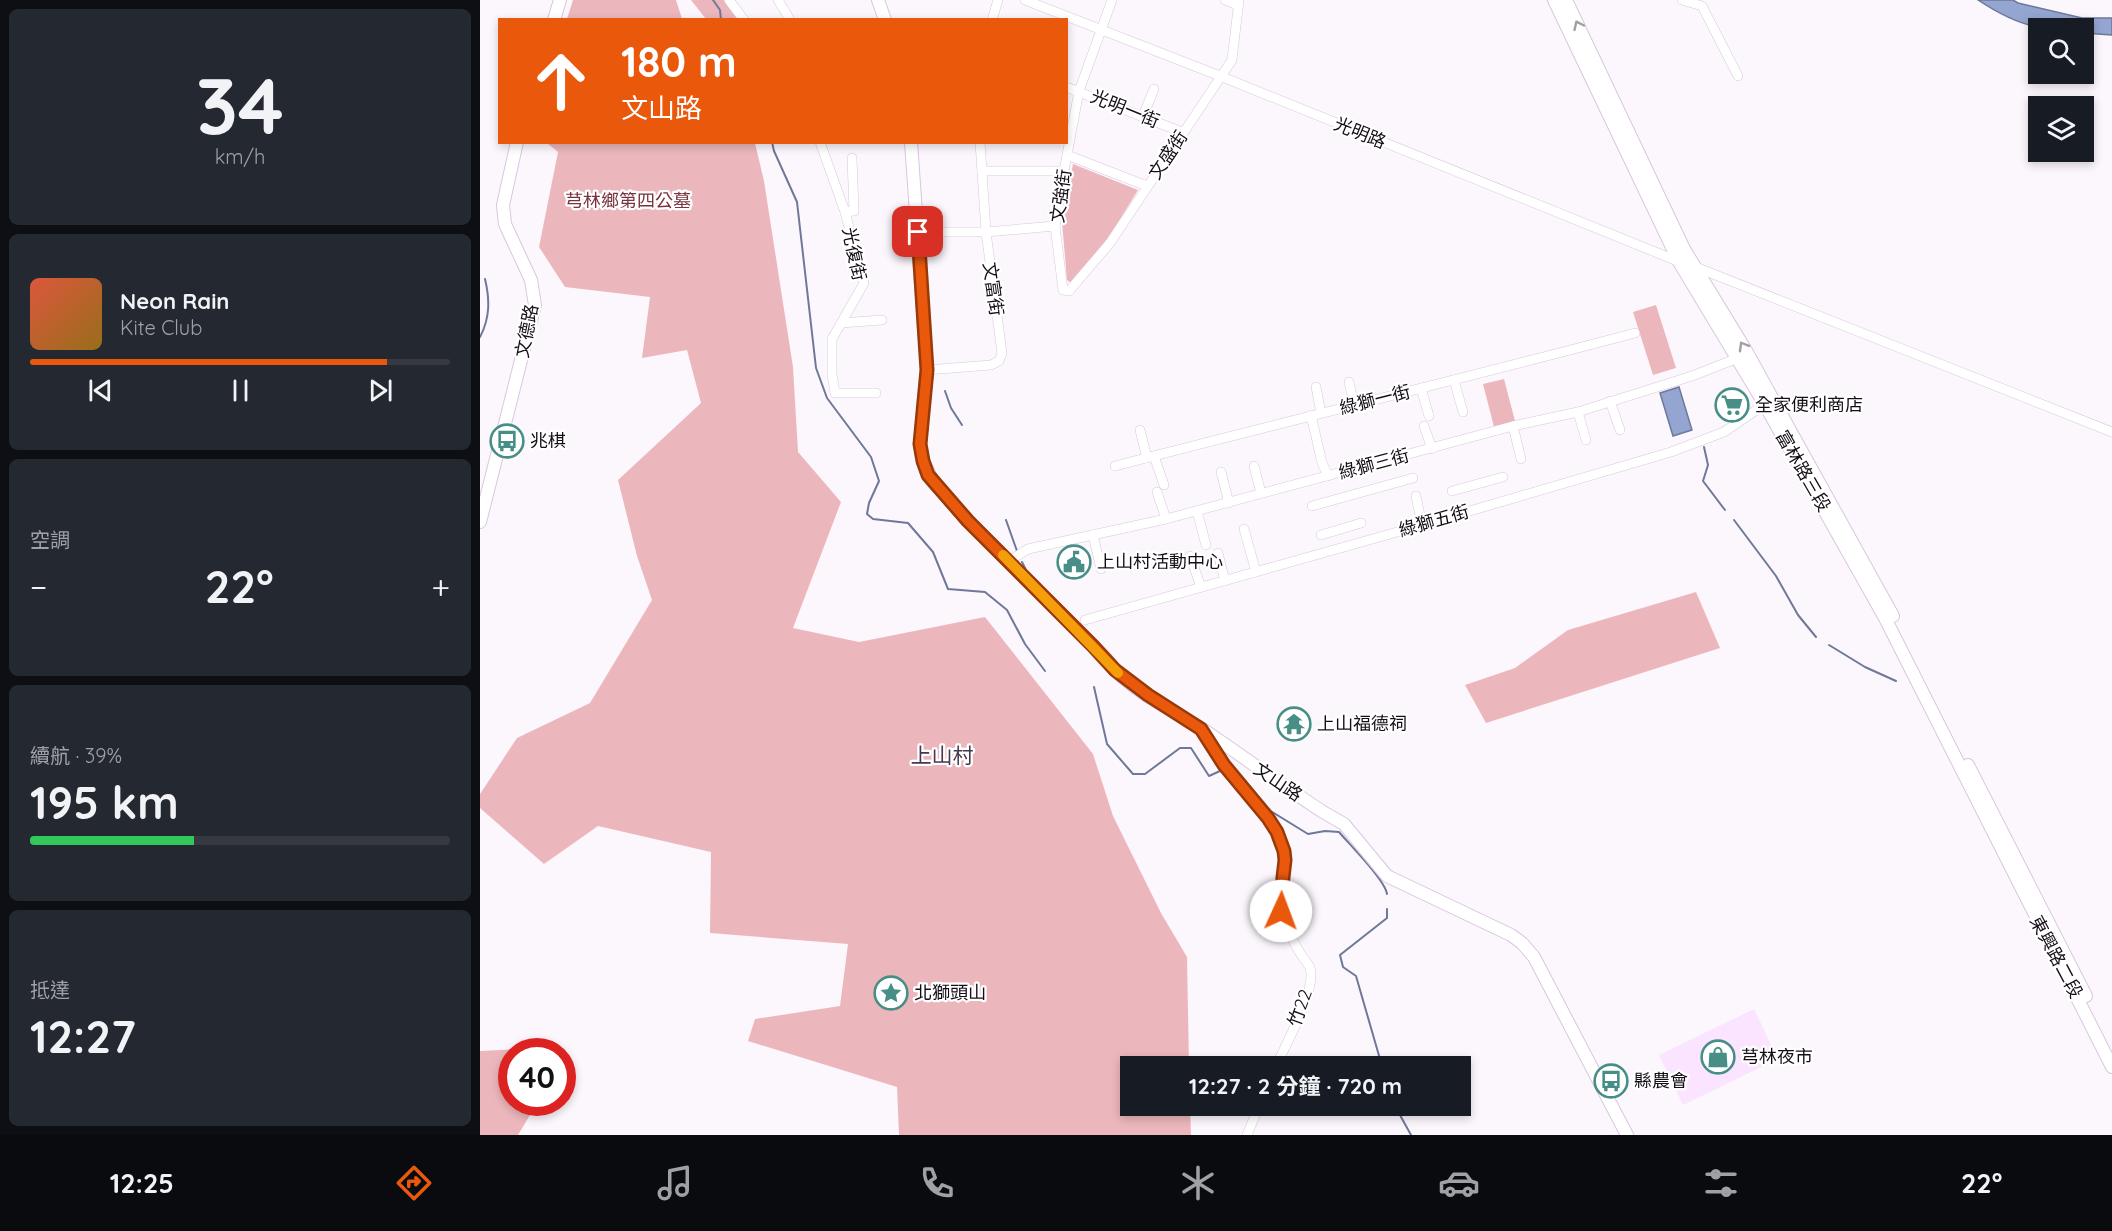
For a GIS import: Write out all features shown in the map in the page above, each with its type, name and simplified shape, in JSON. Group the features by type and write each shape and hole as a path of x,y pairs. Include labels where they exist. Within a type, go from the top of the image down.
{"main road":[{"path":"555,18 560,0"},
{"path":"878,0 884,18"},
{"name":"富林路三段","path":"1554,0 1679,262 1738,358 1769,402"},
{"name":"富林路三段","path":"1566,0 1684,249 1769,402 1892,614 2003,845"},
{"name":"文德路","path":"480,522 535,305 531,280 505,224 503,206 517,144"},
{"name":"文山路","path":"911,144 927,370 920,444 928,475 968,521 1115,670 1148,695 1344,824 1387,876 1511,935 1522,943 1534,957 1627,1135"},
{"name":"東興路二段","path":"2003,845 2112,1048"},
{"name":"東興路二段","path":"2003,845 2112,1067"}],"street":[{"path":"729,0 742,18"},
{"path":"778,0 789,18"},
{"path":"993,18 998,0"},
{"name":"光明路","path":"1025,0 1220,76 1679,262 1695,266 2112,432"},
{"name":"文強街","path":"1069,129 1078,91 1112,0"},
{"path":"1225,0 1239,2"},
{"path":"1682,0 1702,6 1738,76"},
{"name":"文盛街","path":"1063,290 1069,291 1081,279 1110,243 1232,60 1239,2"},
{"name":"光明一街","path":"1068,88 1182,132"},
{"path":"1143,116 1154,89"},
{"name":"光復街","path":"821,144 845,212 864,283 832,339 832,374 835,393 876,393"},
{"name":"文富街","path":"927,370 991,365 999,361 1002,353 986,232 980,144"},
{"name":"文強街","path":"1063,290 1055,225 1068,144"},
{"path":"1067,155 1147,186"},
{"path":"845,212 854,211 852,158"},
{"path":"982,171 1064,171"},
{"path":"918,232 986,232 1055,225"},
{"path":"841,323 882,320"},
{"name":"綠獅一街","path":"1115,466 1635,333"},
{"name":"綠獅三街","path":"1009,561 1028,549 1166,519 1513,426 1578,412 1692,376 1738,358"},
{"path":"1454,380 1463,412"},
{"path":"1349,382 1354,405"},
{"path":"1316,387 1321,413"},
{"path":"1422,388 1429,416"},
{"path":"1610,401 1620,430"},
{"name":"綠獅五街","path":"1085,620 1671,452 1724,432 1769,402"},
{"path":"1578,412 1586,440"},
{"path":"1311,415 1322,463 1328,476"},
{"path":"1424,426 1432,449"},
{"path":"1513,426 1521,459"},
{"path":"1140,430 1151,457 1166,519"},
{"path":"1254,466 1261,493"},
{"path":"1221,472 1229,503"},
{"path":"1452,491 1503,477"},
{"path":"1312,506 1413,478"},
{"path":"1416,496 1422,525"},
{"path":"1197,511 1206,545"},
{"path":"1321,535 1361,523"},
{"path":"1244,529 1256,572"},
{"path":"1093,536 1101,568"},
{"path":"1218,553 1225,581"},
{"path":"1190,556 1201,587"},
{"name":"竹22","path":"1201,729 1224,765 1268,818 1277,832 1284,851 1281,911 1310,969 1310,979 1297,1023 1281,1056"},
{"path":"1247,1135 1255,1116"}],"shaded area":[{"name":"芎林夜市","path":"1754,1009 1778,1059 1683,1105 1659,1055"}],"green space":[{"path":"573,0 676,0 682,18 567,18"},
{"path":"691,0 727,0 741,18 705,18"},
{"name":"芎林鄉第四公墓","path":"548,144 755,144 764,181 793,367 798,452 841,502 793,628 859,642 985,617 1093,754 1113,816 1161,913 1187,957 1189,1056 1120,1056 1120,1116 1190,1116 1191,1135 899,1135 897,1087 748,1041 755,1019 840,1006 848,944 710,933 711,852 598,826 544,864 480,808 480,794 517,738 590,703 652,600 637,556 618,480 701,403 687,350 642,358 650,297 565,287 539,247 558,152"},
{"path":"1073,164 1138,190 1109,237 1075,281 1071,283 1067,280 1062,222"},
{"path":"1656,305 1676,368 1653,375 1633,312"},
{"path":"1504,379 1515,421 1494,427 1483,384"},
{"path":"1696,592 1720,648 1486,723 1465,685 1515,668 1568,630"},
{"path":"498,1050 498,1116 529,1116 518,1135 480,1135 480,1051"}],"water":[{"path":"1978,0 2013,0 2082,18 2028,18 2028,24 2001,14"},
{"path":"2094,18 2112,18 2112,35 2094,34"},
{"path":"1679,387 1692,430 1673,436 1660,393"}],"waterway":[{"path":"713,0 720,10 721,18"},
{"path":"772,144 797,202 816,368 827,398 871,457 879,481 869,503 867,514 873,519 908,523 933,552 948,589 985,592 1007,610 1025,644 1045,671"},
{"path":"480,337 486,323 488,309 485,279"},
{"path":"945,391 951,408 962,425"},
{"path":"1704,447 1708,465 1703,481 1725,510"},
{"path":"1006,520 1017,551"},
{"path":"1734,520 1776,576 1798,615 1816,637"},
{"path":"1022,562 1026,570 1041,585"},
{"path":"1829,645 1865,667 1896,681"},
{"path":"1094,687 1107,744 1133,774 1145,774 1180,748 1191,748 1209,776 1220,771"},
{"path":"1264,807 1308,834 1325,831 1339,832 1374,872 1387,894"},
{"path":"1379,1056 1356,976 1343,967 1340,955 1387,918 1387,909"},
{"path":"1401,1116 1411,1135"}],"slow traffic":[{"path":"1003,555 1118,673"}],"place":[{"name":"全家便利商店","path":"1732,405"},
{"name":"兆棋","path":"507,441"},
{"name":"上山村活動中心","path":"1074,562"},
{"name":"上山福德祠","path":"1294,724"},
{"name":"北獅頭山","path":"891,993"},
{"name":"芎林夜市","path":"1718,1057"},
{"name":"縣農會","path":"1611,1081"}],"district":[{"name":"上山村","path":"942,756"}],"route":[{"path":"918,232 927,370 920,444 928,475 968,521 1115,670 1136,687 1201,729 1224,765 1277,832 1285,860 1281,911"}]}
